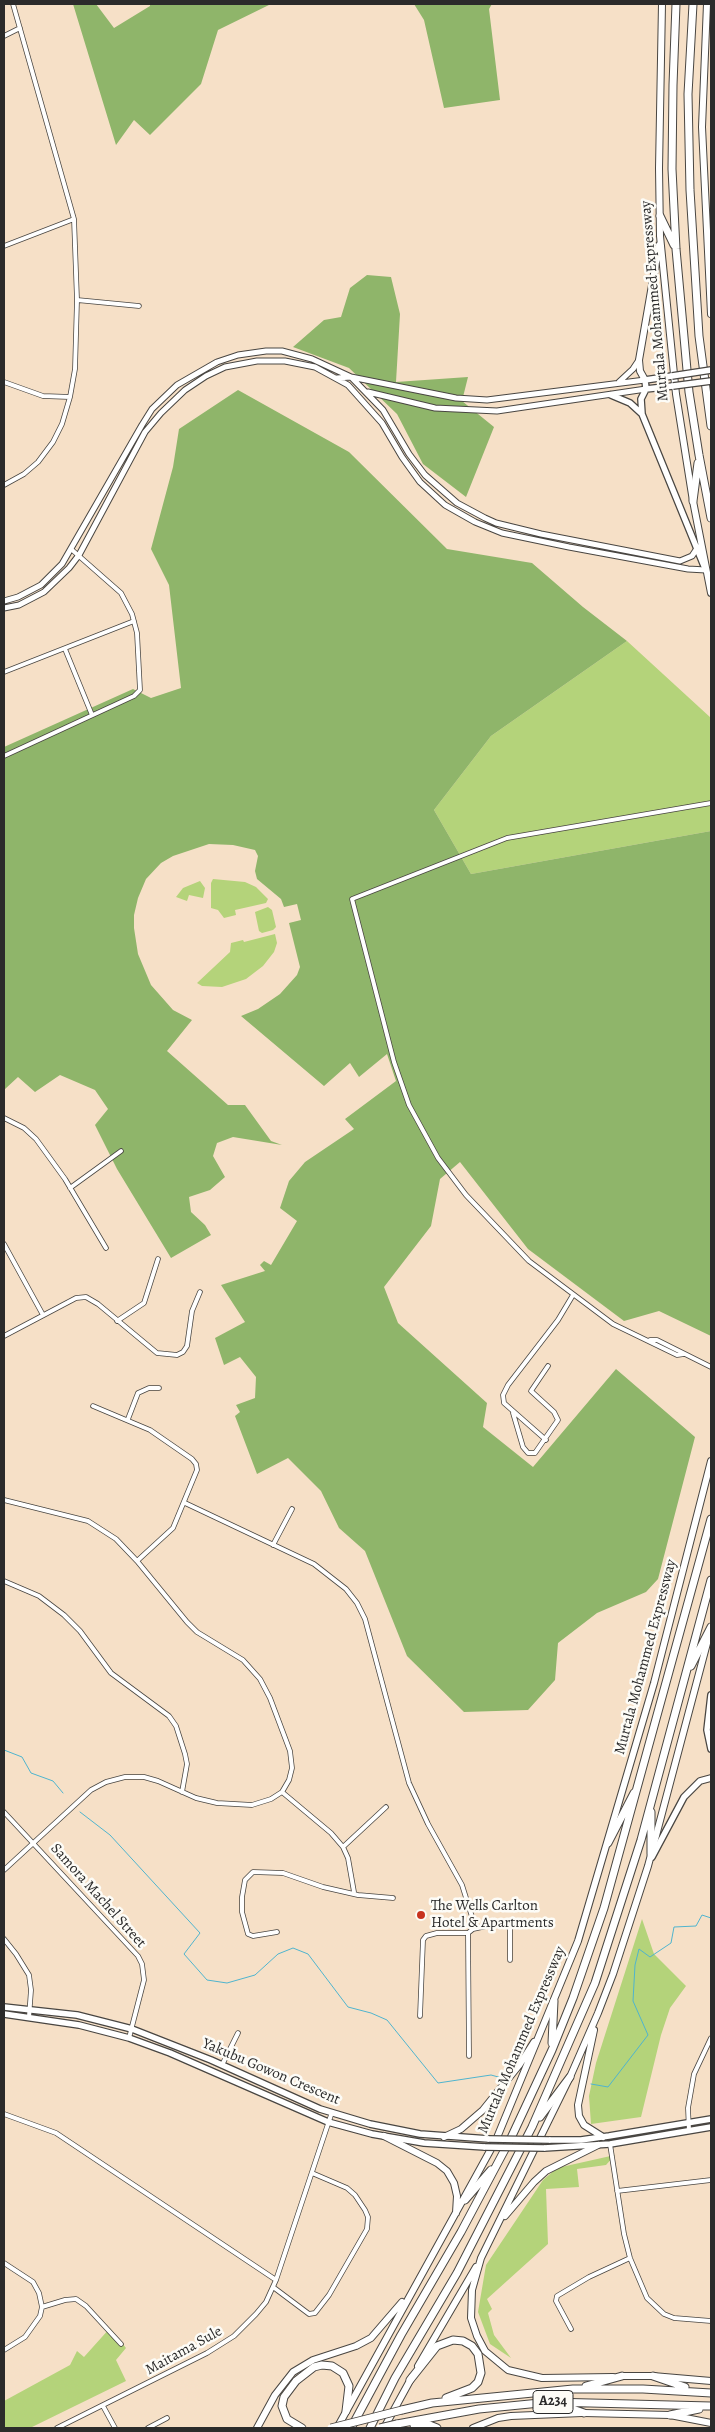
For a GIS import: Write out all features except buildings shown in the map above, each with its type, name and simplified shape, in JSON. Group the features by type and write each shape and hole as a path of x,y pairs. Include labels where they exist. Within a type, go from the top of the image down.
{"highway":[{"name":"Murtala Mohammed Expressway","path":"676,4 672,169 676,249 687,369 698,456 711,518"},
{"path":"693,4 688,94 690,190 699,336 711,426"},
{"path":"660,216 676,249"},
{"path":"693,502 698,456"},
{"name":"Murtala Mohammed Expressway","path":"351,2428 475,2206 552,2050 604,1908 641,1780 711,1519"},
{"path":"370,2428 395,2378 457,2273 496,2199 532,2127 595,1983 632,1873 711,1580"},
{"path":"684,1679 711,1628"},
{"path":"608,1843 641,1780"},
{"path":"651,1802 651,1854"},
{"path":"552,2050 554,2001"},
{"path":"532,2127 570,2077"},
{"path":"464,2200 498,2162"},
{"path":"410,2380 437,2346 453,2340 463,2341 472,2346 481,2363 481,2373 478,2382 464,2393 432,2403"},
{"path":"302,2428 288,2419 282,2406 284,2397 296,2381 314,2367 322,2365 332,2366 343,2373 349,2386 346,2411"},
{"path":"573,2389 622,2376"},
{"path":"653,2376 698,2391"},
{"name":"A234","path":"331,2428 432,2403 573,2389 698,2391 711,2393"},
{"path":"550,2402 584,2413"},
{"name":"A234","path":"382,2428 479,2409 550,2402 710,2406"},
{"path":"670,2415 710,2406"},
{"path":"399,2424 427,2424 437,2428"}],"main road":[{"name":"Murtala Mohammed Expressway","path":"662,4 659,168 660,236 676,394 693,502 711,593"},
{"path":"707,4 702,127 706,245 711,314"},
{"path":"660,236 639,360 640,371 645,380 646,390 641,399 642,414 706,570"},
{"path":"706,245 711,262"},
{"path":"645,380 711,370"},
{"path":"646,390 711,381"},
{"path":"611,395 630,403 642,414"},
{"name":"Murtala Mohammed Expressway","path":"337,2428 411,2291 464,2200 512,2105 578,1941 654,1683 711,1461"},
{"path":"382,2428 481,2258 570,2077 598,2013 648,1866 711,1628"},
{"path":"711,1695 707,1730 711,1749"},
{"path":"648,1866 684,1797 700,1781 709,1778"},
{"name":"Yakubu Gowon Crescent","path":"4,2006 77,2015 132,2029 174,2044 304,2102 332,2112 397,2130 444,2137 550,2140 603,2137 711,2119"},
{"path":"598,2013 578,2105 579,2116 584,2125 603,2137"},
{"name":"Yakubu Gowon Crescent","path":"4,2014 79,2025 129,2038 170,2053 328,2122 384,2136 424,2143 544,2148 610,2144 711,2128"},
{"path":"444,2137 461,2129 483,2110 520,2064 544,2026"},
{"path":"384,2136 437,2163 447,2171 454,2183 457,2196 456,2213"},
{"path":"499,2222 546,2171 598,2145"},
{"path":"481,2258 472,2290 471,2318 485,2351 508,2370 542,2378 653,2376 711,2381"},
{"path":"257,2428 275,2395 292,2372 313,2360 356,2346 371,2338 411,2291"},
{"path":"473,2428 491,2420 511,2416 584,2413 670,2415 711,2423"}],"street":[{"path":"4,485 24,474 43,456 62,424 70,397 75,369 77,300 74,219 13,4"},
{"path":"4,36 20,28"},
{"path":"4,246 74,219"},
{"path":"77,300 139,306"},
{"path":"4,601 18,597 41,585 51,577 71,550 152,409 189,376 216,362 238,355 266,351 282,351 312,359 352,378 367,392 388,418 416,465 444,494 474,513 496,523 680,561 692,556 701,543"},
{"path":"4,608 19,605 44,592 56,582 79,555 152,422 196,382 225,367 239,363 270,360 315,367 337,378 355,391 382,423 410,470 445,505 490,529 678,567 706,570"},
{"path":"618,383 633,370 639,360"},
{"path":"337,378 352,378 456,398 487,400 645,380"},
{"path":"4,382 43,396 70,397"},
{"path":"355,391 367,392 435,408 497,411 646,390"},
{"path":"539,540 540,533"},
{"path":"4,756 134,696 140,690 137,633 134,622 120,593 79,555 71,550"},
{"path":"4,672 134,622"},
{"path":"65,649 92,716"},
{"path":"711,803 507,838 352,899 394,1062 409,1106 438,1158 466,1195 519,1251 573,1295 613,1324 650,1340 654,1346 677,1356 684,1354 711,1367"},
{"path":"4,1118 24,1128 36,1139 70,1188 106,1248"},
{"path":"70,1188 121,1151"},
{"path":"4,1244 43,1314"},
{"path":"117,1322 144,1303 158,1258"},
{"path":"4,1336 76,1298 86,1297 98,1304 117,1322 157,1353 165,1355 180,1354 187,1346 192,1311 200,1292"},
{"path":"546,1440 504,1403 505,1391 558,1320 573,1295"},
{"path":"512,1411 525,1451 534,1453 557,1424 558,1418 531,1390 548,1366"},
{"path":"128,1419 138,1393 149,1388 159,1388"},
{"path":"93,1406 128,1419 150,1430 195,1462 197,1470 172,1531 137,1561"},
{"path":"4,1500 96,1525 116,1539 137,1561 187,1622 203,1635 243,1660 260,1679 270,1698 290,1751 291,1774 282,1792 262,1802 238,1806 196,1798 158,1781 144,1777 125,1776 112,1780 91,1790 4,1870"},
{"path":"184,1503 321,1568 352,1596 363,1613 409,1783 428,1824 462,1885 473,1920 473,1929"},
{"path":"273,1544 292,1509"},
{"path":"4,1581 39,1596 64,1616 80,1631 112,1673 169,1716 176,1726 186,1754 187,1764 182,1792"},
{"path":"282,1792 332,1833 343,1848 353,1879 354,1892"},
{"path":"343,1848 386,1807"},
{"name":"Samora Machel Street","path":"4,1812 138,1956 142,1964 144,1980 129,2038"},
{"path":"277,1932 253,1936 248,1934 242,1912 242,1898 245,1880 253,1872 283,1873 323,1887 354,1892 358,1895 393,1898"},
{"path":"420,2016 423,1940 437,1933 468,1933 473,1929 507,1923 510,1929 510,1960"},
{"path":"468,1933 470,2056"},
{"path":"4,1939 29,1975 29,2017"},
{"path":"222,2066 238,2033"},
{"path":"689,2131 688,2108 694,2074 711,2038"},
{"name":"Maitama Sule","path":"57,2428 222,2345 256,2314 276,2280 332,2112"},
{"path":"4,2114 56,2133 276,2280"},
{"path":"610,2144 624,2234 630,2258 647,2298 656,2309 674,2318 711,2321"},
{"path":"273,2287 310,2314 315,2313 329,2295 367,2230 368,2217 366,2210 355,2195 347,2188 312,2173"},
{"path":"617,2191 711,2180"},
{"path":"571,2329 556,2301 557,2296 589,2277 630,2258"},
{"path":"4,2265 33,2282 39,2293 42,2307 40,2316 25,2336 4,2350"},
{"path":"42,2307 65,2300 76,2299 86,2306 122,2344"},
{"path":"103,2406 115,2428"},
{"path":"148,2428 167,2418"}],"green space":[{"path":"73,4 96,4 114,28 150,6 150,4 271,4 218,30 201,84 150,135 134,120 116,145"},
{"path":"414,4 492,4 489,9 500,100 444,108 424,20"},
{"path":"367,275 391,277 400,314 396,382 468,377 462,401 494,427 466,497 423,464 397,414 349,368 293,347 324,320 341,317 350,288"},
{"path":"238,390 349,452 447,549 532,563 583,607 627,641 491,736 434,810 471,874 711,831 711,1336 659,1311 624,1321 528,1249 460,1162 440,1179 431,1226 384,1287 398,1323 487,1403 483,1427 533,1467 616,1369 695,1437 658,1579 646,1592 597,1613 558,1643 555,1680 528,1710 464,1712 407,1656 365,1551 339,1528 321,1491 288,1458 257,1474 235,1416 240,1412 236,1405 255,1398 256,1377 240,1357 224,1365 215,1338 245,1322 221,1285 265,1271 260,1265 264,1261 271,1265 297,1221 280,1208 289,1181 305,1162 354,1129 345,1119 396,1081 387,1054 359,1077 350,1063 324,1086 241,1016 258,1009 280,994 297,975 300,967 289,923 301,920 297,904 284,907 281,899 257,879 255,871 258,856 255,850 233,845 209,844 173,856 161,863 146,879 138,898 134,915 138,954 151,985 173,1010 192,1020 167,1051 228,1105 245,1105 271,1141 282,1145 233,1137 217,1143 213,1156 225,1177 210,1190 189,1197 191,1212 205,1225 211,1235 171,1258 117,1169 95,1125 108,1109 95,1090 60,1075 35,1092 18,1077 4,1090 4,747 133,689 151,698 181,688 169,585 151,549 173,467 179,429"},
{"path":"627,641 711,718 711,831 471,874 434,810 491,736"},
{"path":"213,879 245,882 256,887 268,899 266,903 235,910 236,915 224,918 218,910 211,908 211,883"},
{"path":"200,881 205,888 203,898 189,895 187,901 176,897 183,888"},
{"path":"268,907 272,910 276,927 273,930 262,933 259,931 255,912"},
{"path":"275,934 277,943 274,952 263,966 246,979 222,987 202,986 197,983 230,952 231,943 243,940 244,942"},
{"path":"642,1919 654,1954 686,1986 670,2008 661,2035 641,2117 591,2124 589,2096 596,2063"},
{"path":"615,2155 606,2165 577,2169 579,2187 546,2189 548,2244 487,2299 492,2309 488,2313 494,2335 511,2358 490,2344 478,2312 486,2265 543,2180 557,2168"},
{"path":"110,2328 126,2348 116,2360 126,2381 30,2428 4,2428 4,2401 70,2365 77,2351 84,2357"}],"waterway":[{"path":"4,1750 22,1757 31,1773 53,1781 63,1793"},
{"path":"80,1812 110,1835 200,1933 184,1954 207,1980 227,1983 255,1975 278,1954 293,1948 308,1954 348,2007 371,2013 387,2020 438,2083 491,2075 502,2078"},
{"path":"591,2084 608,2087 648,2035 633,2001 635,1965 639,1949 650,1957 671,1943 674,1927 696,1926 702,1915 711,1918"}],"place":[{"name":"The Wells Carlton Hotel & Apartments","path":"421,1915"}]}
